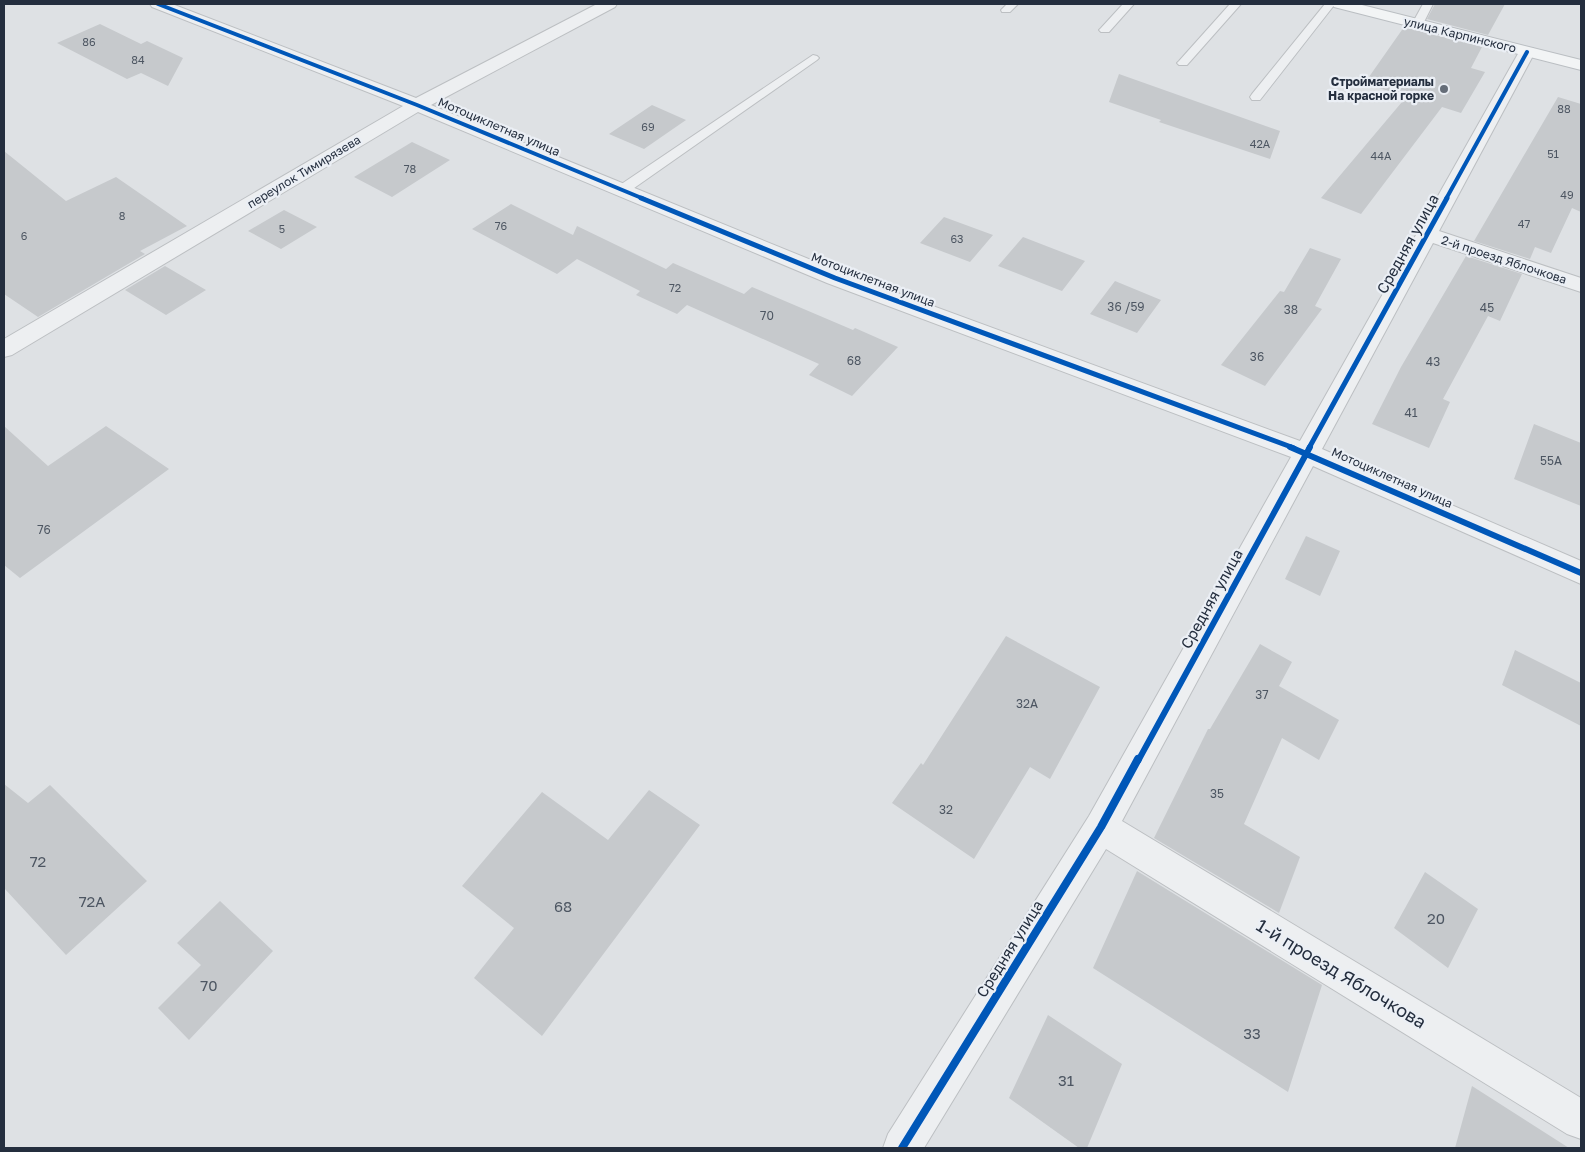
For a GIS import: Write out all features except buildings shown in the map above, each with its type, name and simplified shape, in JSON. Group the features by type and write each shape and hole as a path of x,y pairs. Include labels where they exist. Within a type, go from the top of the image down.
{"main road":[{"name":"улица Карпинского","path":"1340,4 1581,65"}],"street":[{"name":"Мотоциклетная улица","path":"159,4 417,105 835,278 1307,453 1581,573"},
{"name":"переулок Тимирязева","path":"4,349 417,105 610,4"},
{"name":"Средняя улица","path":"902,1148 1101,828 1527,52"},
{"name":"2-й проезд Яблочкова","path":"1428,234 1581,285"},
{"name":"1-й проезд Яблочкова","path":"1101,828 1581,1120"}],"lane":[{"path":"1105,30 1129,4"},
{"path":"1183,64 1236,4"},
{"path":"1256,97 1330,4"},
{"path":"1418,24 1428,4"},
{"path":"622,190 813,58"}],"cycle path":[{"path":"158,4 417,105 835,278 1307,453 1581,573"},
{"path":"902,1148 1101,827 1527,52"}],"place":[{"name":"Стройматериалы На красной горке","path":"1444,89"}]}
